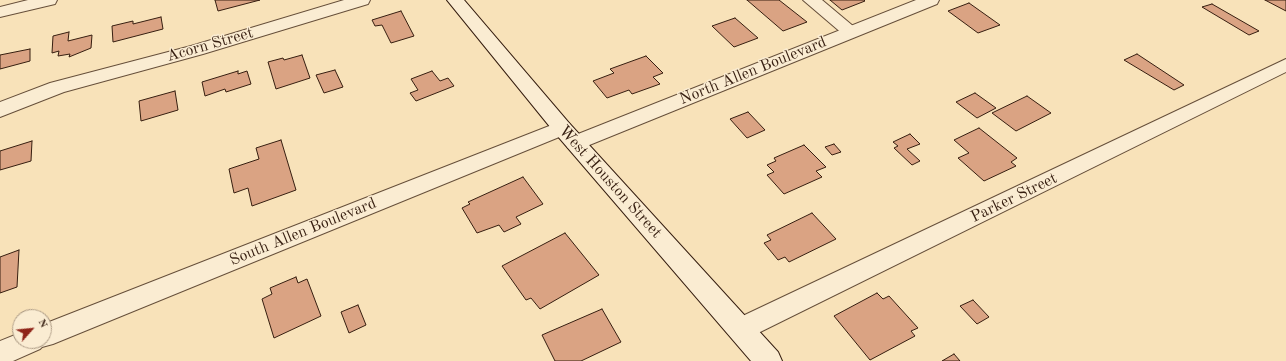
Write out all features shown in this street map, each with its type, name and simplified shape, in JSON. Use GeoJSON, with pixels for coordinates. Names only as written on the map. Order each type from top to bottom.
{"type":"FeatureCollection","features":[{"type":"Feature","properties":{"kind":"street"},"geometry":{"type":"LineString","coordinates":[[0,12],[49,0]]}},
{"type":"Feature","properties":{"kind":"street","name":"Acorn Street"},"geometry":{"type":"LineString","coordinates":[[0,110],[57,87],[196,50],[362,0]]}},
{"type":"Feature","properties":{"kind":"street","name":"West Houston Street"},"geometry":{"type":"LineString","coordinates":[[455,0],[569,135],[768,361]]}},
{"type":"Feature","properties":{"kind":"street"},"geometry":{"type":"LineString","coordinates":[[811,0],[850,31]]}},
{"type":"Feature","properties":{"kind":"street","name":"North Allen Boulevard"},"geometry":{"type":"LineString","coordinates":[[569,135],[932,0]]}},
{"type":"Feature","properties":{"kind":"street","name":"Parker Street"},"geometry":{"type":"LineString","coordinates":[[741,329],[1122,146],[1286,65]]}},
{"type":"Feature","properties":{"kind":"street","name":"Acorn Street"},"geometry":{"type":"LineString","coordinates":[[0,93],[57,87]]}},
{"type":"Feature","properties":{"kind":"street","name":"South Allen Boulevard"},"geometry":{"type":"LineString","coordinates":[[52,333],[569,135]]}},
{"type":"Feature","properties":{"kind":"street"},"geometry":{"type":"LineString","coordinates":[[0,354],[12,349]]}},
{"type":"Feature","properties":{"kind":"building"},"geometry":{"type":"Polygon","coordinates":[[[215,0],[260,0],[218,11],[215,0]]]}},
{"type":"Feature","properties":{"kind":"building"},"geometry":{"type":"Polygon","coordinates":[[[747,0],[779,0],[807,22],[783,31],[747,0]]]}},
{"type":"Feature","properties":{"kind":"building"},"geometry":{"type":"Polygon","coordinates":[[[830,0],[864,0],[865,1],[842,10],[830,0]]]}},
{"type":"Feature","properties":{"kind":"building"},"geometry":{"type":"Polygon","coordinates":[[[1265,0],[1286,0],[1286,11],[1265,0]]]}},
{"type":"Feature","properties":{"kind":"building"},"geometry":{"type":"Polygon","coordinates":[[[969,3],[1000,25],[978,33],[948,11],[969,3]]]}},
{"type":"Feature","properties":{"kind":"building"},"geometry":{"type":"Polygon","coordinates":[[[1212,4],[1259,31],[1249,35],[1202,7],[1212,4]]]}},
{"type":"Feature","properties":{"kind":"building"},"geometry":{"type":"Polygon","coordinates":[[[401,11],[414,36],[391,43],[382,25],[375,26],[372,20],[401,11]]]}},
{"type":"Feature","properties":{"kind":"building"},"geometry":{"type":"Polygon","coordinates":[[[161,17],[163,29],[113,42],[112,26],[133,21],[133,24],[161,17]]]}},
{"type":"Feature","properties":{"kind":"building"},"geometry":{"type":"Polygon","coordinates":[[[735,18],[758,38],[734,47],[712,26],[735,18]]]}},
{"type":"Feature","properties":{"kind":"building"},"geometry":{"type":"Polygon","coordinates":[[[69,32],[68,41],[92,35],[91,48],[69,57],[70,54],[58,56],[59,51],[52,53],[53,36],[69,32]]]}},
{"type":"Feature","properties":{"kind":"building"},"geometry":{"type":"Polygon","coordinates":[[[30,49],[30,61],[0,69],[0,55],[30,49]]]}},
{"type":"Feature","properties":{"kind":"building"},"geometry":{"type":"Polygon","coordinates":[[[1137,54],[1184,85],[1174,90],[1124,60],[1137,54]]]}},
{"type":"Feature","properties":{"kind":"building"},"geometry":{"type":"Polygon","coordinates":[[[302,55],[310,78],[276,89],[268,62],[283,58],[284,60],[302,55]]]}},
{"type":"Feature","properties":{"kind":"building"},"geometry":{"type":"Polygon","coordinates":[[[646,56],[663,73],[653,77],[660,84],[632,94],[629,90],[607,98],[593,81],[614,73],[610,69],[646,56]]]}},
{"type":"Feature","properties":{"kind":"building"},"geometry":{"type":"Polygon","coordinates":[[[335,70],[343,87],[324,93],[316,75],[335,70]]]}},
{"type":"Feature","properties":{"kind":"building"},"geometry":{"type":"Polygon","coordinates":[[[238,71],[238,74],[247,71],[251,84],[226,92],[225,89],[205,96],[202,82],[238,71]]]}},
{"type":"Feature","properties":{"kind":"building"},"geometry":{"type":"Polygon","coordinates":[[[432,71],[440,81],[448,78],[454,86],[416,101],[410,93],[418,90],[411,79],[432,71]]]}},
{"type":"Feature","properties":{"kind":"building"},"geometry":{"type":"Polygon","coordinates":[[[175,91],[178,110],[141,121],[139,101],[175,91]]]}},
{"type":"Feature","properties":{"kind":"building"},"geometry":{"type":"Polygon","coordinates":[[[975,93],[996,108],[977,118],[956,102],[975,93]]]}},
{"type":"Feature","properties":{"kind":"building"},"geometry":{"type":"Polygon","coordinates":[[[1027,96],[1051,113],[1016,131],[992,113],[1027,96]]]}},
{"type":"Feature","properties":{"kind":"building"},"geometry":{"type":"Polygon","coordinates":[[[748,112],[765,130],[747,138],[730,119],[748,112]]]}},
{"type":"Feature","properties":{"kind":"building"},"geometry":{"type":"Polygon","coordinates":[[[979,128],[1017,158],[1011,162],[1016,166],[984,181],[958,158],[969,153],[954,140],[979,128]]]}},
{"type":"Feature","properties":{"kind":"building"},"geometry":{"type":"Polygon","coordinates":[[[910,134],[920,144],[907,149],[920,161],[912,165],[894,148],[898,146],[893,142],[910,134]]]}},
{"type":"Feature","properties":{"kind":"building"},"geometry":{"type":"Polygon","coordinates":[[[281,140],[296,190],[252,206],[248,188],[234,193],[229,169],[259,159],[256,148],[281,140]]]}},
{"type":"Feature","properties":{"kind":"building"},"geometry":{"type":"Polygon","coordinates":[[[32,141],[31,161],[0,170],[0,151],[32,141]]]}},
{"type":"Feature","properties":{"kind":"building"},"geometry":{"type":"Polygon","coordinates":[[[834,144],[841,152],[832,155],[825,147],[834,144]]]}},
{"type":"Feature","properties":{"kind":"building"},"geometry":{"type":"Polygon","coordinates":[[[804,145],[826,167],[816,171],[822,177],[784,194],[767,175],[774,172],[767,165],[776,161],[774,158],[804,145]]]}},
{"type":"Feature","properties":{"kind":"building"},"geometry":{"type":"Polygon","coordinates":[[[523,177],[543,204],[516,217],[521,224],[504,232],[499,225],[477,233],[462,208],[470,204],[468,202],[523,177]]]}},
{"type":"Feature","properties":{"kind":"building"},"geometry":{"type":"Polygon","coordinates":[[[812,213],[836,239],[789,262],[785,257],[778,260],[764,243],[771,240],[767,235],[812,213]]]}},
{"type":"Feature","properties":{"kind":"building"},"geometry":{"type":"Polygon","coordinates":[[[565,233],[599,275],[540,309],[531,298],[526,300],[502,266],[565,233]]]}},
{"type":"Feature","properties":{"kind":"building"},"geometry":{"type":"Polygon","coordinates":[[[19,250],[17,287],[0,293],[0,257],[19,250]]]}},
{"type":"Feature","properties":{"kind":"building"},"geometry":{"type":"Polygon","coordinates":[[[296,277],[298,283],[307,279],[321,316],[274,338],[262,299],[272,294],[270,288],[296,277]]]}},
{"type":"Feature","properties":{"kind":"building"},"geometry":{"type":"Polygon","coordinates":[[[877,293],[883,299],[889,296],[918,328],[911,331],[915,336],[870,360],[834,316],[877,293]]]}},
{"type":"Feature","properties":{"kind":"building"},"geometry":{"type":"Polygon","coordinates":[[[973,300],[989,317],[977,324],[960,306],[973,300]]]}},
{"type":"Feature","properties":{"kind":"building"},"geometry":{"type":"Polygon","coordinates":[[[358,305],[366,325],[349,333],[341,312],[358,305]]]}},
{"type":"Feature","properties":{"kind":"building"},"geometry":{"type":"Polygon","coordinates":[[[602,309],[621,342],[581,361],[555,361],[542,335],[602,309]]]}},
{"type":"Feature","properties":{"kind":"building"},"geometry":{"type":"Polygon","coordinates":[[[954,354],[960,361],[942,361],[954,354]]]}}]}
